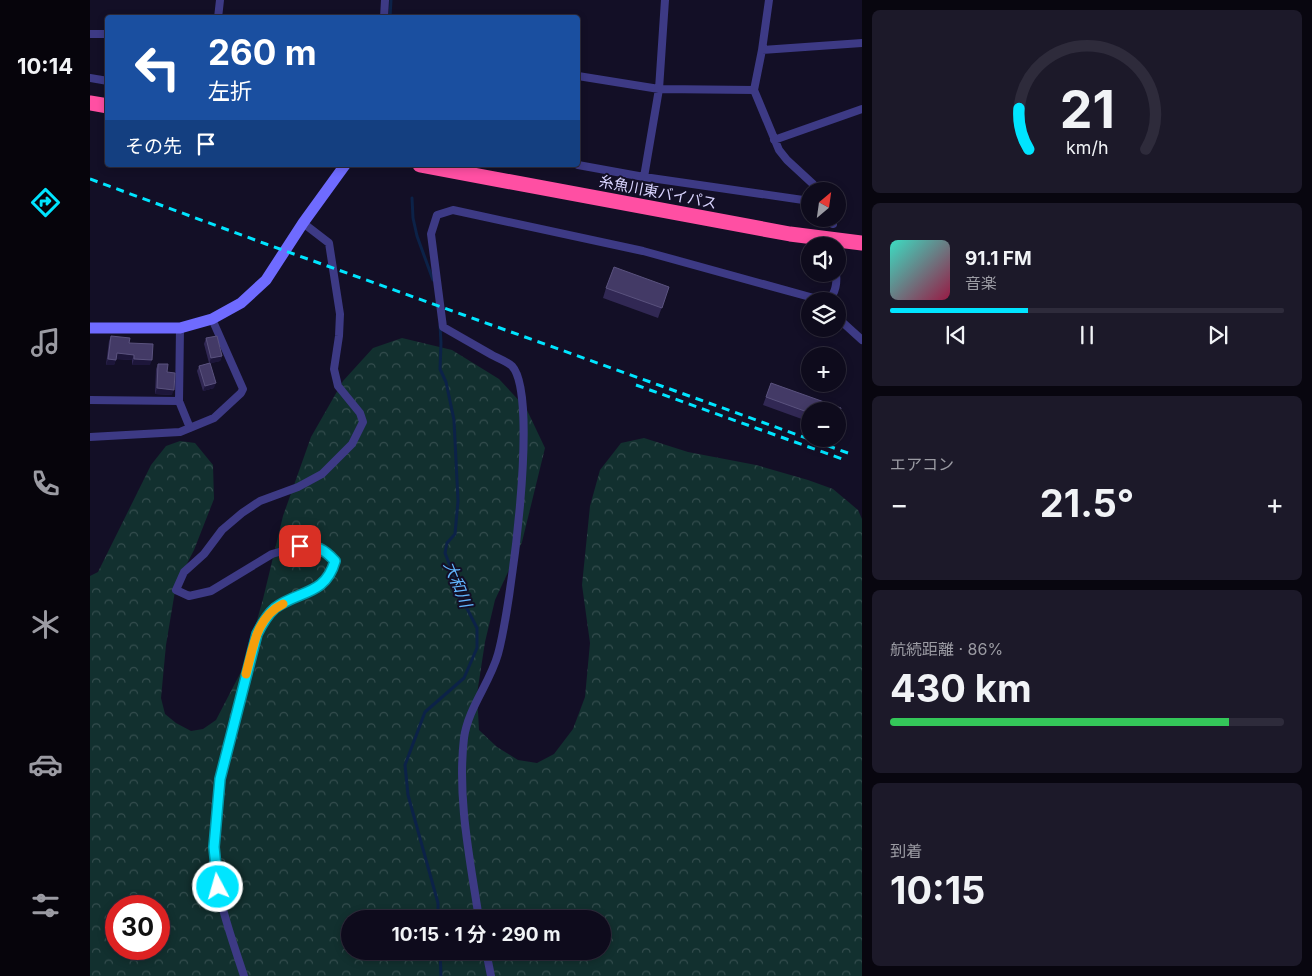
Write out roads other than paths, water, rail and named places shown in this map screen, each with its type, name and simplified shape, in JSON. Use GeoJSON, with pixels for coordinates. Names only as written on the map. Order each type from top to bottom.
{"type":"FeatureCollection","features":[{"type":"Feature","properties":{"kind":"highway"},"geometry":{"type":"LineString","coordinates":[[90,103],[105,106]]}},
{"type":"Feature","properties":{"kind":"highway","name":"糸魚川東バイパス"},"geometry":{"type":"LineString","coordinates":[[431,167],[790,234],[862,243]]}},
{"type":"Feature","properties":{"kind":"street"},"geometry":{"type":"LineString","coordinates":[[218,15],[220,0]]}},
{"type":"Feature","properties":{"kind":"street"},"geometry":{"type":"LineString","coordinates":[[384,15],[385,0]]}},
{"type":"Feature","properties":{"kind":"street"},"geometry":{"type":"LineString","coordinates":[[644,177],[659,89],[665,0]]}},
{"type":"Feature","properties":{"kind":"street"},"geometry":{"type":"LineString","coordinates":[[769,0],[754,90],[779,150],[811,182]]}},
{"type":"Feature","properties":{"kind":"street"},"geometry":{"type":"LineString","coordinates":[[90,34],[105,34]]}},
{"type":"Feature","properties":{"kind":"street"},"geometry":{"type":"LineString","coordinates":[[762,50],[862,43]]}},
{"type":"Feature","properties":{"kind":"street"},"geometry":{"type":"LineString","coordinates":[[580,76],[659,89],[754,90]]}},
{"type":"Feature","properties":{"kind":"street"},"geometry":{"type":"LineString","coordinates":[[90,78],[105,80]]}},
{"type":"Feature","properties":{"kind":"street"},"geometry":{"type":"LineString","coordinates":[[774,140],[862,109]]}},
{"type":"Feature","properties":{"kind":"street"},"geometry":{"type":"LineString","coordinates":[[580,165],[644,177],[801,200]]}},
{"type":"Feature","properties":{"kind":"street"},"geometry":{"type":"LineString","coordinates":[[90,328],[180,328],[212,319],[241,302],[266,280],[303,223],[344,167]]}},
{"type":"Feature","properties":{"kind":"street"},"geometry":{"type":"LineString","coordinates":[[478,910],[466,830],[462,780],[464,736],[471,713],[497,657],[506,623],[514,563],[523,464],[523,416],[519,379],[512,366],[443,327],[432,234],[437,215],[453,210],[643,251],[801,294]]}},
{"type":"Feature","properties":{"kind":"street"},"geometry":{"type":"LineString","coordinates":[[244,976],[218,887],[214,847],[220,779],[257,634],[265,618],[276,607],[321,585],[332,570],[335,561],[326,551],[314,546],[300,546],[272,554],[211,590],[189,596],[176,590],[184,572],[204,554],[222,530],[260,501],[298,487],[322,474],[352,444],[363,422],[360,413],[338,386],[334,369],[340,314],[328,243],[303,223]]}},
{"type":"Feature","properties":{"kind":"street"},"geometry":{"type":"LineString","coordinates":[[90,437],[180,432],[214,418],[241,393],[242,389],[212,319]]}},
{"type":"Feature","properties":{"kind":"street"},"geometry":{"type":"LineString","coordinates":[[846,325],[862,340]]}},
{"type":"Feature","properties":{"kind":"street"},"geometry":{"type":"LineString","coordinates":[[180,328],[179,402],[190,428]]}},
{"type":"Feature","properties":{"kind":"street"},"geometry":{"type":"LineString","coordinates":[[90,400],[179,402]]}},
{"type":"Feature","properties":{"kind":"street"},"geometry":{"type":"LineString","coordinates":[[488,960],[491,976]]}},
{"type":"Feature","properties":{"kind":"waterway","name":"大和川"},"geometry":{"type":"LineString","coordinates":[[390,15],[391,0]]}},
{"type":"Feature","properties":{"kind":"waterway","name":"大和川"},"geometry":{"type":"LineString","coordinates":[[412,198],[413,218],[417,236],[433,280]]}},
{"type":"Feature","properties":{"kind":"waterway","name":"大和川"},"geometry":{"type":"LineString","coordinates":[[438,910],[438,903],[408,795],[405,765],[425,712],[464,678],[477,648],[477,628],[455,585],[456,581],[445,553],[447,543],[455,534],[458,501],[454,420],[446,382],[440,369],[440,325]]}},
{"type":"Feature","properties":{"kind":"waterway","name":"大和川"},"geometry":{"type":"LineString","coordinates":[[440,960],[441,976]]}},
{"type":"Feature","properties":{"kind":"railway"},"geometry":{"type":"LineString","coordinates":[[90,179],[848,453]]}},
{"type":"Feature","properties":{"kind":"railway"},"geometry":{"type":"LineString","coordinates":[[636,385],[845,460]]}}]}
